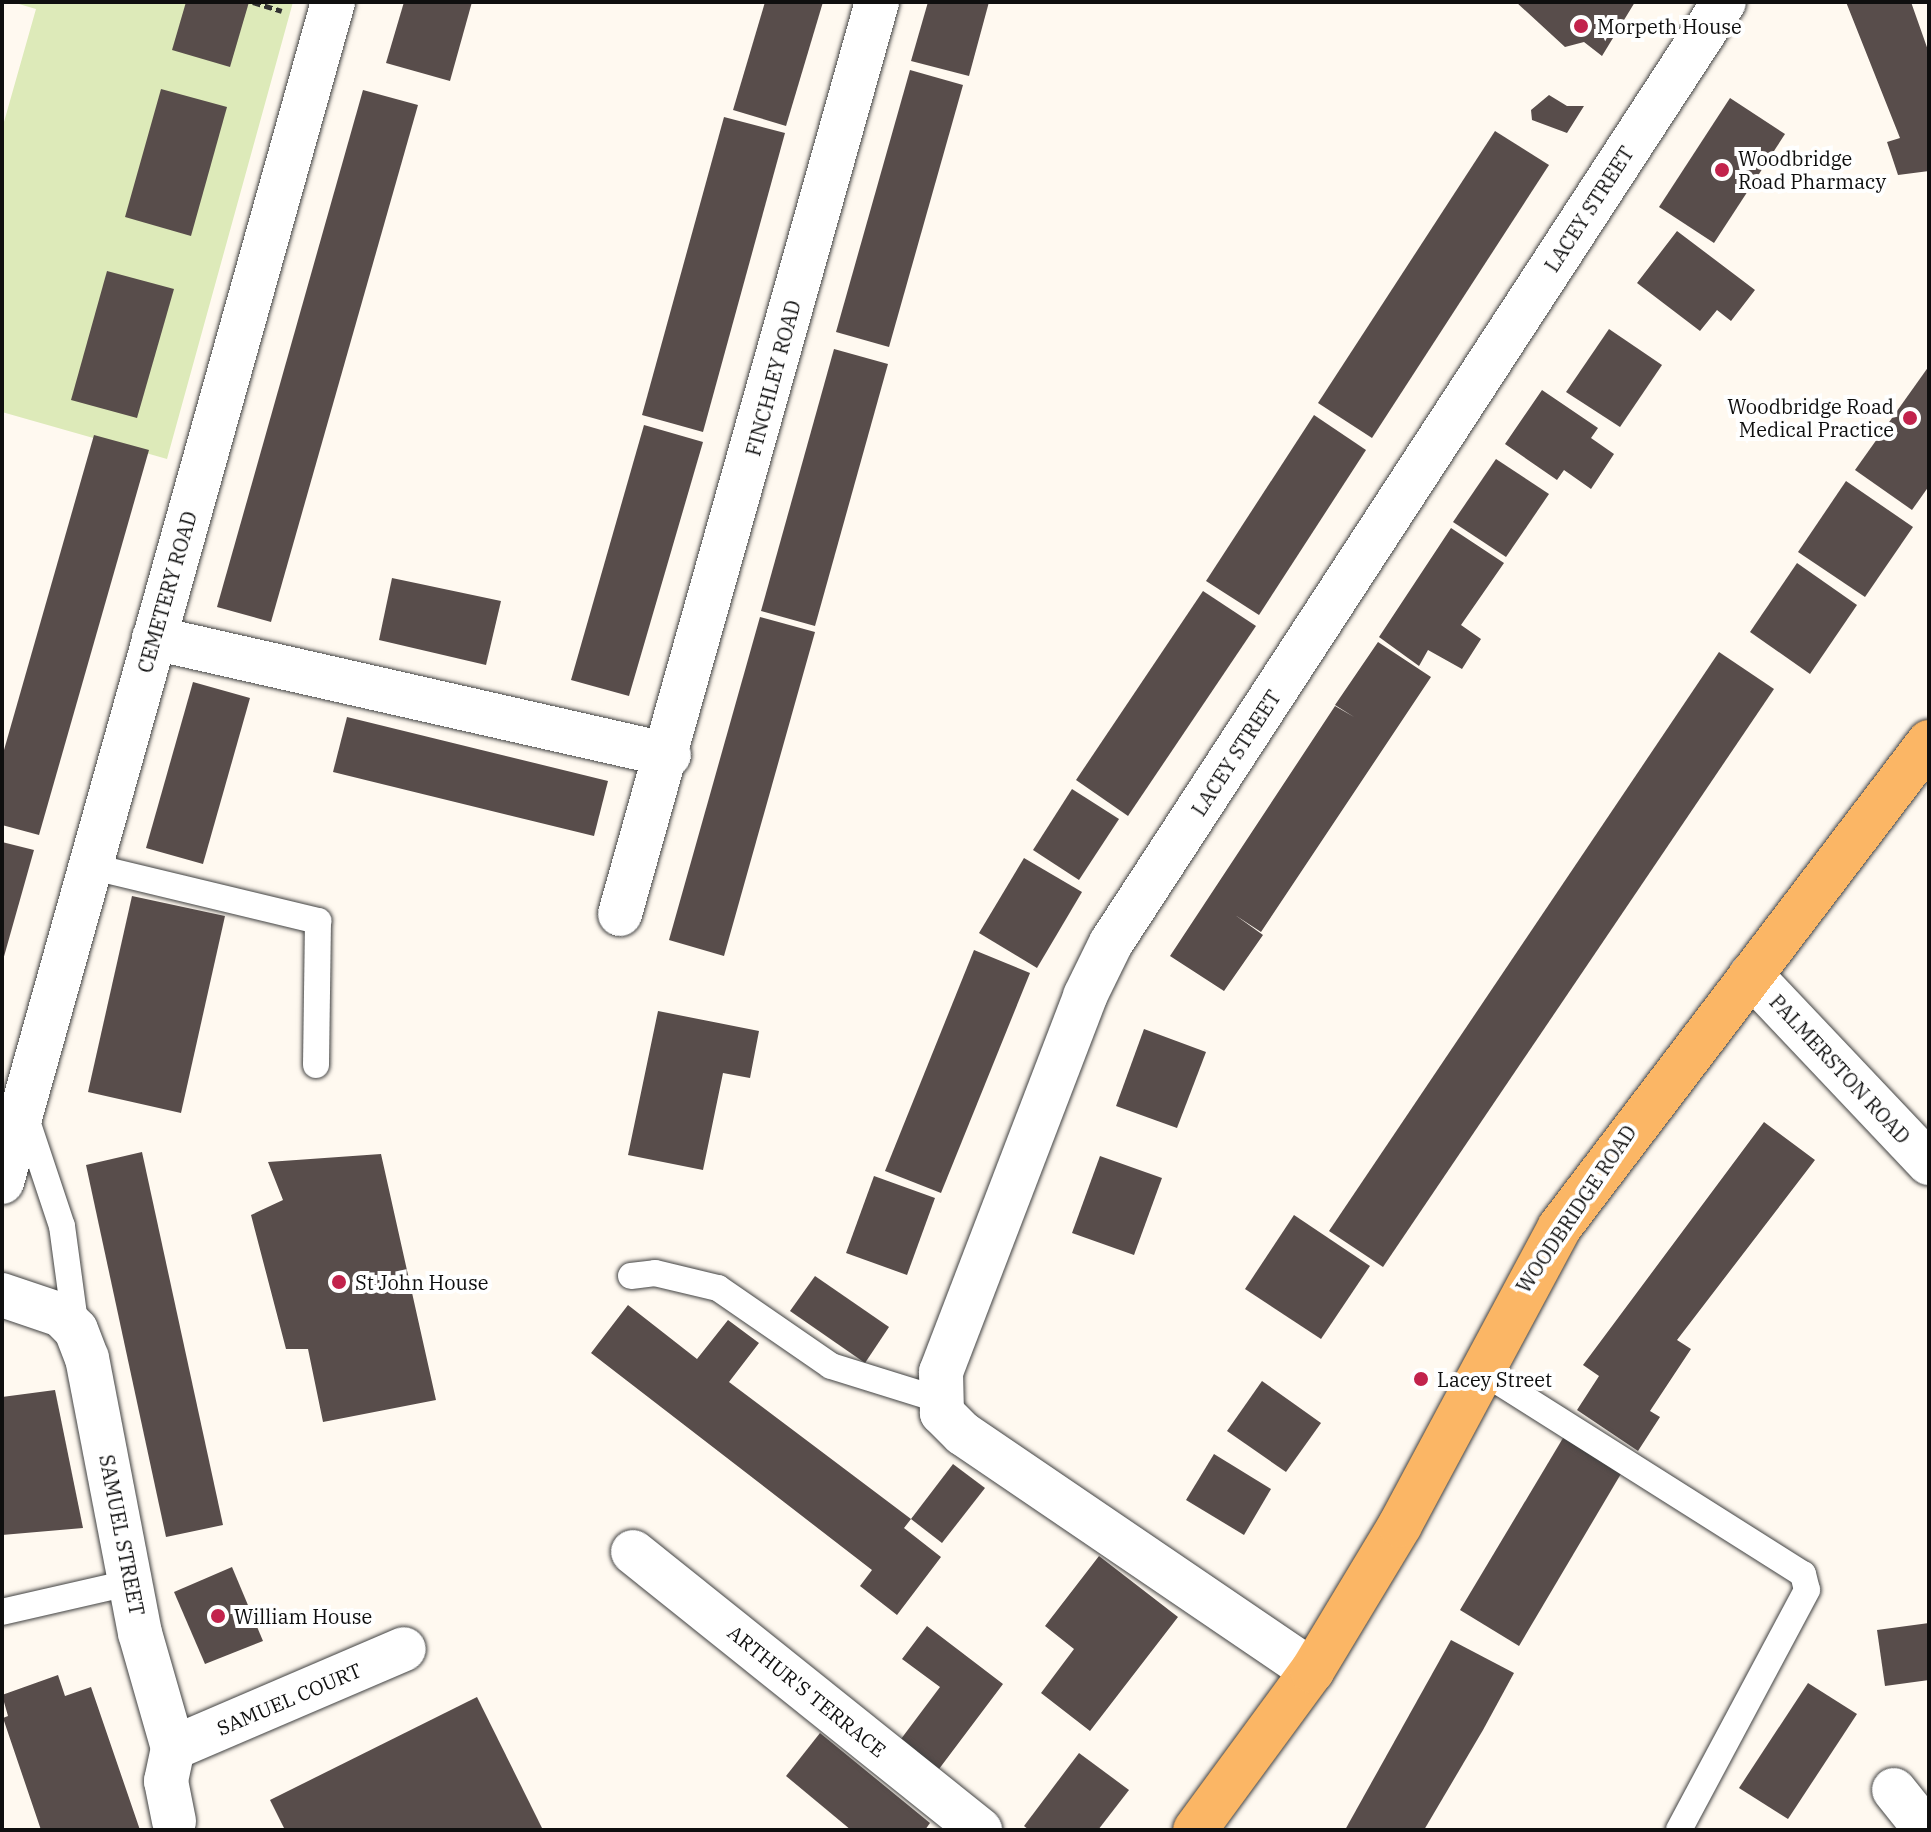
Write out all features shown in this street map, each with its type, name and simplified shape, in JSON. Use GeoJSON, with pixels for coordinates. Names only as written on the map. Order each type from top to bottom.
{"type":"FeatureCollection","features":[{"type":"Feature","properties":{"kind":"main road","name":"WOODBRIDGE ROAD"},"geometry":{"type":"LineString","coordinates":[[1199,1829],[1312,1671],[1400,1525],[1480,1370],[1559,1228],[1929,742]]}},
{"type":"Feature","properties":{"kind":"street","name":"CEMETERY ROAD"},"geometry":{"type":"LineString","coordinates":[[2,1182],[333,2]]}},
{"type":"Feature","properties":{"kind":"street","name":"FINCHLEY ROAD"},"geometry":{"type":"LineString","coordinates":[[620,914],[669,755],[877,2]]}},
{"type":"Feature","properties":{"kind":"street","name":"LACEY STREET"},"geometry":{"type":"LineString","coordinates":[[937,1399],[941,1372],[1068,1039],[1111,943],[1724,2]]}},
{"type":"Feature","properties":{"kind":"street"},"geometry":{"type":"LineString","coordinates":[[154,638],[669,755]]}},
{"type":"Feature","properties":{"kind":"street","name":"PALMERSTON ROAD"},"geometry":{"type":"LineString","coordinates":[[1751,975],[1929,1163]]}},
{"type":"Feature","properties":{"kind":"street"},"geometry":{"type":"LineString","coordinates":[[2,1295],[45,1306],[76,1330]]}},
{"type":"Feature","properties":{"kind":"street","name":"SAMUEL STREET"},"geometry":{"type":"LineString","coordinates":[[76,1330],[133,1582],[140,1633],[173,1748],[166,1781],[174,1821]]}},
{"type":"Feature","properties":{"kind":"street"},"geometry":{"type":"LineString","coordinates":[[937,1399],[951,1424],[974,1442],[1312,1671]]}},
{"type":"Feature","properties":{"kind":"street","name":"ARTHUR'S TERRACE"},"geometry":{"type":"LineString","coordinates":[[633,1552],[980,1830]]}},
{"type":"Feature","properties":{"kind":"street","name":"SAMUEL COURT"},"geometry":{"type":"LineString","coordinates":[[173,1748],[404,1649]]}},
{"type":"Feature","properties":{"kind":"street"},"geometry":{"type":"LineString","coordinates":[[1894,1790],[1926,1830]]}},
{"type":"Feature","properties":{"kind":"lane"},"geometry":{"type":"LineString","coordinates":[[89,866],[318,921],[316,1065]]}},
{"type":"Feature","properties":{"kind":"lane"},"geometry":{"type":"LineString","coordinates":[[23,1108],[62,1226],[76,1330]]}},
{"type":"Feature","properties":{"kind":"lane"},"geometry":{"type":"LineString","coordinates":[[631,1276],[655,1273],[718,1288],[831,1366],[937,1399]]}},
{"type":"Feature","properties":{"kind":"lane"},"geometry":{"type":"LineString","coordinates":[[1480,1370],[1803,1574],[1807,1590],[1679,1830]]}},
{"type":"Feature","properties":{"kind":"lane"},"geometry":{"type":"LineString","coordinates":[[2,1612],[133,1582]]}},
{"type":"Feature","properties":{"kind":"path"},"geometry":{"type":"LineString","coordinates":[[253,2],[288,12]]}},
{"type":"Feature","properties":{"kind":"green space"},"geometry":{"type":"Polygon","coordinates":[[[12,2],[293,2],[167,459],[2,412],[2,129],[36,9],[12,2]]]}},
{"type":"Feature","properties":{"kind":"building"},"geometry":{"type":"Polygon","coordinates":[[[186,2],[249,2],[230,67],[172,50],[186,2]]]}},
{"type":"Feature","properties":{"kind":"building"},"geometry":{"type":"Polygon","coordinates":[[[404,2],[472,2],[450,81],[386,63],[404,2]]]}},
{"type":"Feature","properties":{"kind":"building"},"geometry":{"type":"Polygon","coordinates":[[[765,2],[823,2],[786,126],[733,110],[765,2]]]}},
{"type":"Feature","properties":{"kind":"building"},"geometry":{"type":"Polygon","coordinates":[[[928,2],[989,2],[969,76],[911,61],[928,2]]]}},
{"type":"Feature","properties":{"kind":"building","name":"Morpeth House"},"geometry":{"type":"Polygon","coordinates":[[[1516,2],[1635,2],[1602,56],[1584,42],[1565,47],[1516,2]]]}},
{"type":"Feature","properties":{"kind":"building"},"geometry":{"type":"Polygon","coordinates":[[[1846,2],[1911,2],[1929,53],[1929,171],[1898,175],[1887,142],[1900,138],[1846,2]]]}},
{"type":"Feature","properties":{"kind":"building"},"geometry":{"type":"Polygon","coordinates":[[[910,70],[963,85],[889,347],[836,332],[910,70]]]}},
{"type":"Feature","properties":{"kind":"building"},"geometry":{"type":"Polygon","coordinates":[[[161,89],[227,107],[191,236],[125,217],[161,89]]]}},
{"type":"Feature","properties":{"kind":"building"},"geometry":{"type":"Polygon","coordinates":[[[363,90],[418,105],[271,622],[217,607],[363,90]]]}},
{"type":"Feature","properties":{"kind":"building"},"geometry":{"type":"Polygon","coordinates":[[[1549,95],[1567,106],[1584,106],[1567,133],[1532,120],[1531,110],[1549,95]]]}},
{"type":"Feature","properties":{"kind":"building","name":"Woodbridge Road Pharmacy"},"geometry":{"type":"Polygon","coordinates":[[[1730,98],[1785,134],[1714,243],[1659,207],[1730,98]]]}},
{"type":"Feature","properties":{"kind":"building"},"geometry":{"type":"Polygon","coordinates":[[[724,117],[785,133],[703,432],[642,415],[724,117]]]}},
{"type":"Feature","properties":{"kind":"building"},"geometry":{"type":"Polygon","coordinates":[[[1495,131],[1549,165],[1372,438],[1318,403],[1495,131]]]}},
{"type":"Feature","properties":{"kind":"building"},"geometry":{"type":"Polygon","coordinates":[[[1677,231],[1755,290],[1731,321],[1717,310],[1700,331],[1637,283],[1677,231]]]}},
{"type":"Feature","properties":{"kind":"building"},"geometry":{"type":"Polygon","coordinates":[[[107,271],[174,289],[137,418],[71,400],[107,271]]]}},
{"type":"Feature","properties":{"kind":"building"},"geometry":{"type":"Polygon","coordinates":[[[1609,329],[1662,365],[1620,427],[1566,392],[1609,329]]]}},
{"type":"Feature","properties":{"kind":"building"},"geometry":{"type":"Polygon","coordinates":[[[834,349],[888,364],[815,626],[761,611],[834,349]]]}},
{"type":"Feature","properties":{"kind":"building","name":"Woodbridge Road Medical Practice"},"geometry":{"type":"Polygon","coordinates":[[[1929,366],[1929,486],[1912,510],[1855,470],[1929,366]]]}},
{"type":"Feature","properties":{"kind":"building"},"geometry":{"type":"Polygon","coordinates":[[[1542,390],[1598,428],[1591,438],[1614,454],[1591,489],[1564,470],[1557,480],[1505,444],[1542,390]]]}},
{"type":"Feature","properties":{"kind":"building"},"geometry":{"type":"Polygon","coordinates":[[[1314,415],[1366,450],[1259,615],[1206,581],[1314,415]]]}},
{"type":"Feature","properties":{"kind":"building"},"geometry":{"type":"Polygon","coordinates":[[[644,425],[703,442],[629,696],[571,680],[644,425]]]}},
{"type":"Feature","properties":{"kind":"building"},"geometry":{"type":"Polygon","coordinates":[[[94,435],[149,450],[39,835],[2,825],[2,757],[94,435]]]}},
{"type":"Feature","properties":{"kind":"building"},"geometry":{"type":"Polygon","coordinates":[[[1496,459],[1549,494],[1506,557],[1453,522],[1496,459]]]}},
{"type":"Feature","properties":{"kind":"building"},"geometry":{"type":"Polygon","coordinates":[[[1846,481],[1913,527],[1865,597],[1798,552],[1846,481]]]}},
{"type":"Feature","properties":{"kind":"building"},"geometry":{"type":"Polygon","coordinates":[[[1451,528],[1504,563],[1461,625],[1481,639],[1462,669],[1428,650],[1419,666],[1379,637],[1451,528]]]}},
{"type":"Feature","properties":{"kind":"building"},"geometry":{"type":"Polygon","coordinates":[[[1797,563],[1857,605],[1810,674],[1750,632],[1797,563]]]}},
{"type":"Feature","properties":{"kind":"building"},"geometry":{"type":"Polygon","coordinates":[[[392,578],[501,601],[486,665],[379,640],[392,578]]]}},
{"type":"Feature","properties":{"kind":"building"},"geometry":{"type":"Polygon","coordinates":[[[1203,591],[1256,626],[1128,816],[1076,780],[1203,591]]]}},
{"type":"Feature","properties":{"kind":"building"},"geometry":{"type":"Polygon","coordinates":[[[760,617],[815,632],[724,956],[669,940],[760,617]]]}},
{"type":"Feature","properties":{"kind":"building"},"geometry":{"type":"Polygon","coordinates":[[[1378,642],[1431,677],[1261,932],[1235,915],[1263,935],[1224,991],[1170,956],[1335,706],[1354,717],[1335,705],[1378,642]]]}},
{"type":"Feature","properties":{"kind":"building"},"geometry":{"type":"Polygon","coordinates":[[[1719,652],[1774,689],[1383,1267],[1329,1231],[1719,652]]]}},
{"type":"Feature","properties":{"kind":"building"},"geometry":{"type":"Polygon","coordinates":[[[193,682],[250,698],[203,864],[146,848],[193,682]]]}},
{"type":"Feature","properties":{"kind":"building"},"geometry":{"type":"Polygon","coordinates":[[[347,717],[608,781],[594,836],[333,772],[347,717]]]}},
{"type":"Feature","properties":{"kind":"building"},"geometry":{"type":"Polygon","coordinates":[[[1072,789],[1119,819],[1079,880],[1033,850],[1072,789]]]}},
{"type":"Feature","properties":{"kind":"building"},"geometry":{"type":"Polygon","coordinates":[[[2,842],[34,850],[3,960],[2,960],[2,842]]]}},
{"type":"Feature","properties":{"kind":"building"},"geometry":{"type":"Polygon","coordinates":[[[1024,858],[1082,892],[1037,968],[979,933],[1024,858]]]}},
{"type":"Feature","properties":{"kind":"building"},"geometry":{"type":"Polygon","coordinates":[[[132,896],[225,916],[181,1113],[88,1092],[132,896]]]}},
{"type":"Feature","properties":{"kind":"building"},"geometry":{"type":"Polygon","coordinates":[[[974,950],[1030,973],[941,1193],[885,1171],[974,950]]]}},
{"type":"Feature","properties":{"kind":"building"},"geometry":{"type":"Polygon","coordinates":[[[658,1011],[759,1031],[750,1078],[723,1073],[703,1170],[628,1155],[658,1011]]]}},
{"type":"Feature","properties":{"kind":"building"},"geometry":{"type":"Polygon","coordinates":[[[1144,1029],[1206,1052],[1177,1128],[1116,1106],[1144,1029]]]}},
{"type":"Feature","properties":{"kind":"building"},"geometry":{"type":"Polygon","coordinates":[[[1764,1122],[1815,1160],[1677,1340],[1691,1349],[1650,1411],[1660,1417],[1638,1451],[1577,1410],[1599,1376],[1583,1365],[1764,1122]]]}},
{"type":"Feature","properties":{"kind":"building"},"geometry":{"type":"Polygon","coordinates":[[[142,1152],[223,1525],[166,1537],[86,1165],[142,1152]]]}},
{"type":"Feature","properties":{"kind":"building","name":"St John House"},"geometry":{"type":"Polygon","coordinates":[[[381,1154],[436,1400],[323,1422],[308,1349],[286,1349],[251,1215],[283,1200],[268,1162],[381,1154]]]}},
{"type":"Feature","properties":{"kind":"building"},"geometry":{"type":"Polygon","coordinates":[[[1100,1156],[1162,1178],[1134,1255],[1072,1233],[1100,1156]]]}},
{"type":"Feature","properties":{"kind":"building"},"geometry":{"type":"Polygon","coordinates":[[[874,1176],[935,1198],[907,1275],[846,1253],[874,1176]]]}},
{"type":"Feature","properties":{"kind":"building"},"geometry":{"type":"Polygon","coordinates":[[[1294,1215],[1370,1266],[1321,1339],[1245,1289],[1294,1215]]]}},
{"type":"Feature","properties":{"kind":"building"},"geometry":{"type":"Polygon","coordinates":[[[815,1276],[889,1327],[865,1363],[790,1311],[815,1276]]]}},
{"type":"Feature","properties":{"kind":"building"},"geometry":{"type":"Polygon","coordinates":[[[628,1305],[697,1359],[728,1320],[759,1343],[729,1382],[911,1519],[904,1528],[941,1557],[897,1615],[860,1586],[872,1570],[591,1353],[628,1305]]]}},
{"type":"Feature","properties":{"kind":"building"},"geometry":{"type":"Polygon","coordinates":[[[1262,1381],[1321,1423],[1286,1472],[1227,1431],[1262,1381]]]}},
{"type":"Feature","properties":{"kind":"building"},"geometry":{"type":"Polygon","coordinates":[[[55,1390],[83,1528],[2,1535],[2,1397],[55,1390]]]}},
{"type":"Feature","properties":{"kind":"building"},"geometry":{"type":"Polygon","coordinates":[[[1566,1433],[1625,1467],[1519,1646],[1460,1610],[1566,1433]]]}},
{"type":"Feature","properties":{"kind":"building"},"geometry":{"type":"Polygon","coordinates":[[[1214,1454],[1271,1489],[1244,1535],[1186,1500],[1214,1454]]]}},
{"type":"Feature","properties":{"kind":"building"},"geometry":{"type":"Polygon","coordinates":[[[953,1464],[985,1488],[942,1543],[911,1519],[953,1464]]]}},
{"type":"Feature","properties":{"kind":"building"},"geometry":{"type":"Polygon","coordinates":[[[1099,1556],[1178,1617],[1090,1731],[1041,1693],[1074,1649],[1045,1626],[1099,1556]]]}},
{"type":"Feature","properties":{"kind":"building","name":"William House"},"geometry":{"type":"Polygon","coordinates":[[[232,1567],[263,1641],[205,1664],[174,1592],[232,1567]]]}},
{"type":"Feature","properties":{"kind":"building"},"geometry":{"type":"Polygon","coordinates":[[[1929,1623],[1929,1680],[1885,1686],[1877,1630],[1929,1623]]]}},
{"type":"Feature","properties":{"kind":"building"},"geometry":{"type":"Polygon","coordinates":[[[927,1626],[1003,1684],[939,1769],[901,1739],[940,1687],[902,1659],[927,1626]]]}},
{"type":"Feature","properties":{"kind":"building"},"geometry":{"type":"Polygon","coordinates":[[[1451,1640],[1514,1673],[1483,1730],[1424,1830],[1345,1830],[1451,1640]]]}},
{"type":"Feature","properties":{"kind":"building"},"geometry":{"type":"Polygon","coordinates":[[[58,1675],[65,1696],[91,1687],[140,1830],[41,1830],[3,1718],[8,1716],[2,1695],[58,1675]]]}},
{"type":"Feature","properties":{"kind":"building"},"geometry":{"type":"Polygon","coordinates":[[[1808,1683],[1857,1714],[1788,1819],[1739,1788],[1808,1683]]]}},
{"type":"Feature","properties":{"kind":"building"},"geometry":{"type":"Polygon","coordinates":[[[477,1697],[543,1830],[285,1830],[270,1800],[477,1697]]]}},
{"type":"Feature","properties":{"kind":"building"},"geometry":{"type":"Polygon","coordinates":[[[820,1733],[930,1823],[925,1830],[851,1830],[786,1776],[820,1733]]]}},
{"type":"Feature","properties":{"kind":"building"},"geometry":{"type":"Polygon","coordinates":[[[1079,1753],[1129,1790],[1098,1830],[1029,1830],[1024,1826],[1079,1753]]]}},
{"type":"Feature","properties":{"kind":"place","name":"Morpeth House"},"geometry":{"type":"Point","coordinates":[1581,26]}},
{"type":"Feature","properties":{"kind":"place","name":"Woodbridge Road Pharmacy"},"geometry":{"type":"Point","coordinates":[1722,170]}},
{"type":"Feature","properties":{"kind":"place","name":"Woodbridge Road Medical Practice"},"geometry":{"type":"Point","coordinates":[1910,418]}},
{"type":"Feature","properties":{"kind":"place","name":"St John House"},"geometry":{"type":"Point","coordinates":[339,1282]}},
{"type":"Feature","properties":{"kind":"place","name":"Lacey Street"},"geometry":{"type":"Point","coordinates":[1421,1379]}},
{"type":"Feature","properties":{"kind":"place","name":"William House"},"geometry":{"type":"Point","coordinates":[218,1616]}}]}
